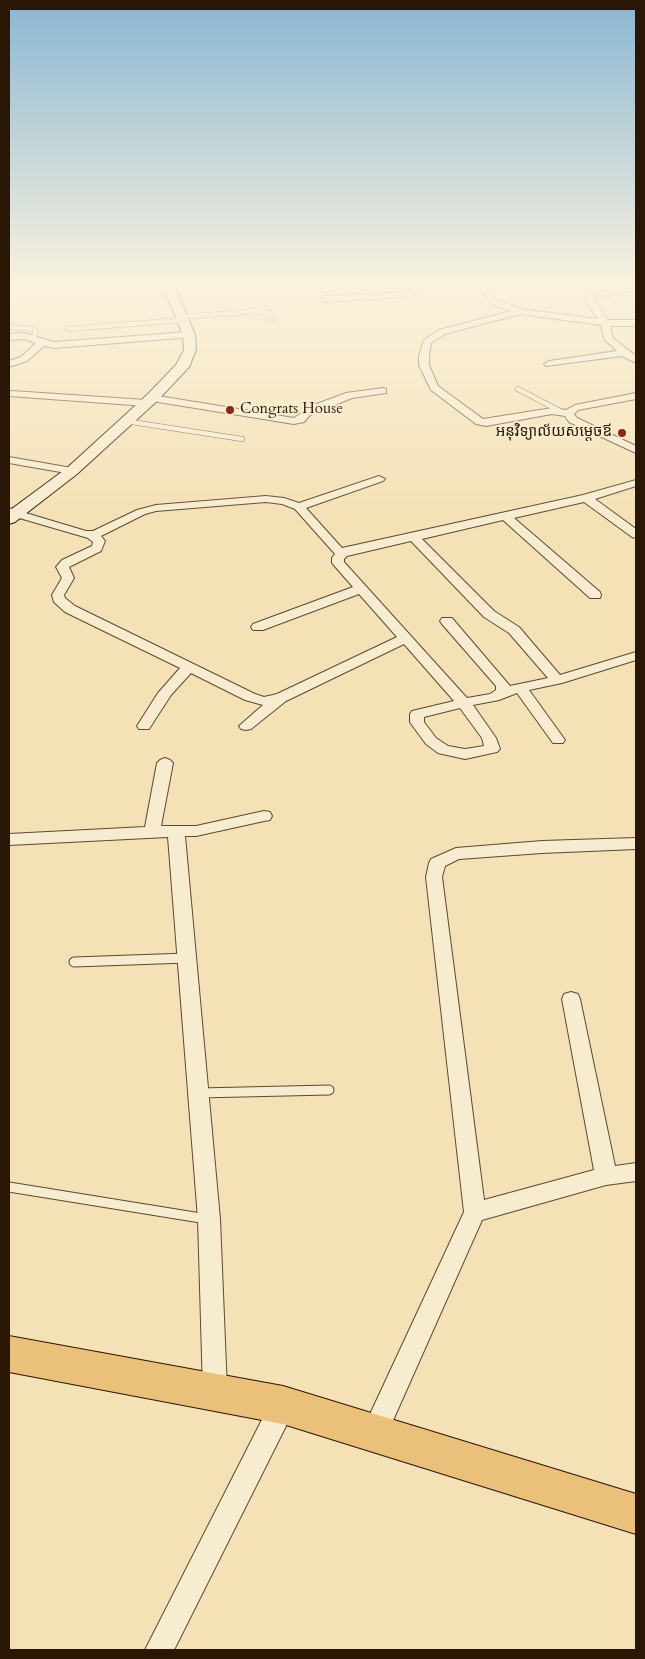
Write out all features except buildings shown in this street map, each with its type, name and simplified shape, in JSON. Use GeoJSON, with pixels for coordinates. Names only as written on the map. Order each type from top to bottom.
{"type":"FeatureCollection","features":[{"type":"Feature","properties":{"kind":"main road"},"geometry":{"type":"LineString","coordinates":[[11,514],[72,471],[149,400],[182,367],[185,361]]}},
{"type":"Feature","properties":{"kind":"main road"},"geometry":{"type":"LineString","coordinates":[[9,1354],[215,1391],[284,1406],[636,1514]]}},
{"type":"Feature","properties":{"kind":"street"},"geometry":{"type":"LineString","coordinates":[[424,361],[434,388],[480,422],[495,422],[564,412],[636,396]]}},
{"type":"Feature","properties":{"kind":"street"},"geometry":{"type":"LineString","coordinates":[[549,364],[567,361]]}},
{"type":"Feature","properties":{"kind":"street"},"geometry":{"type":"LineString","coordinates":[[12,394],[149,400],[294,421],[300,420],[306,413],[318,407],[350,395],[383,391]]}},
{"type":"Feature","properties":{"kind":"street"},"geometry":{"type":"LineString","coordinates":[[564,412],[573,420],[636,450]]}},
{"type":"Feature","properties":{"kind":"street"},"geometry":{"type":"LineString","coordinates":[[9,460],[72,471]]}},
{"type":"Feature","properties":{"kind":"street"},"geometry":{"type":"LineString","coordinates":[[299,506],[379,479]]}},
{"type":"Feature","properties":{"kind":"street"},"geometry":{"type":"LineString","coordinates":[[636,483],[586,498],[343,553],[338,558],[338,563],[360,589],[464,703],[490,738],[492,749],[465,754],[443,750],[431,741],[417,722],[417,714],[464,703],[494,698],[503,692],[557,680],[636,656]]}},
{"type":"Feature","properties":{"kind":"street"},"geometry":{"type":"LineString","coordinates":[[586,498],[636,534]]}},
{"type":"Feature","properties":{"kind":"street"},"geometry":{"type":"LineString","coordinates":[[11,514],[85,535],[91,535],[141,512],[156,508],[266,499],[284,501],[299,506],[338,551],[343,553]]}},
{"type":"Feature","properties":{"kind":"street"},"geometry":{"type":"LineString","coordinates":[[506,517],[595,595]]}},
{"type":"Feature","properties":{"kind":"street"},"geometry":{"type":"LineString","coordinates":[[91,535],[99,541],[97,548],[66,563],[62,567],[68,578],[58,594],[59,599],[70,609],[250,697],[264,701],[281,698]]}},
{"type":"Feature","properties":{"kind":"street"},"geometry":{"type":"LineString","coordinates":[[414,538],[489,614],[514,630],[557,680]]}},
{"type":"Feature","properties":{"kind":"street"},"geometry":{"type":"LineString","coordinates":[[258,627],[360,589]]}},
{"type":"Feature","properties":{"kind":"street"},"geometry":{"type":"LineString","coordinates":[[447,622],[503,685],[503,692]]}},
{"type":"Feature","properties":{"kind":"street"},"geometry":{"type":"LineString","coordinates":[[246,726],[281,698],[406,638]]}},
{"type":"Feature","properties":{"kind":"street"},"geometry":{"type":"LineString","coordinates":[[144,726],[165,693],[188,668]]}},
{"type":"Feature","properties":{"kind":"street"},"geometry":{"type":"LineString","coordinates":[[521,689],[558,740]]}},
{"type":"Feature","properties":{"kind":"street"},"geometry":{"type":"LineString","coordinates":[[152,831],[165,763]]}},
{"type":"Feature","properties":{"kind":"street"},"geometry":{"type":"LineString","coordinates":[[9,840],[152,831],[196,831],[264,816]]}},
{"type":"Feature","properties":{"kind":"street"},"geometry":{"type":"LineString","coordinates":[[176,831],[209,1219],[215,1391]]}},
{"type":"Feature","properties":{"kind":"street"},"geometry":{"type":"LineString","coordinates":[[374,1434],[475,1212],[434,877],[437,863],[456,854],[542,846],[636,843]]}},
{"type":"Feature","properties":{"kind":"street"},"geometry":{"type":"LineString","coordinates":[[570,999],[606,1176]]}},
{"type":"Feature","properties":{"kind":"street"},"geometry":{"type":"LineString","coordinates":[[475,1212],[606,1176],[636,1172]]}},
{"type":"Feature","properties":{"kind":"street"},"geometry":{"type":"LineString","coordinates":[[159,1650],[284,1406]]}},
{"type":"Feature","properties":{"kind":"lane"},"geometry":{"type":"LineString","coordinates":[[518,389],[564,412]]}},
{"type":"Feature","properties":{"kind":"lane"},"geometry":{"type":"LineString","coordinates":[[125,421],[242,439]]}},
{"type":"Feature","properties":{"kind":"lane"},"geometry":{"type":"LineString","coordinates":[[74,962],[187,958]]}},
{"type":"Feature","properties":{"kind":"lane"},"geometry":{"type":"LineString","coordinates":[[199,1092],[329,1090]]}},
{"type":"Feature","properties":{"kind":"lane"},"geometry":{"type":"LineString","coordinates":[[9,1187],[209,1219]]}},
{"type":"Feature","properties":{"kind":"place","name":"Congrats House"},"geometry":{"type":"Point","coordinates":[230,410]}},
{"type":"Feature","properties":{"kind":"place","name":"អនុវិទ្យាល័យសម្តេចឪ"},"geometry":{"type":"Point","coordinates":[622,433]}}]}
